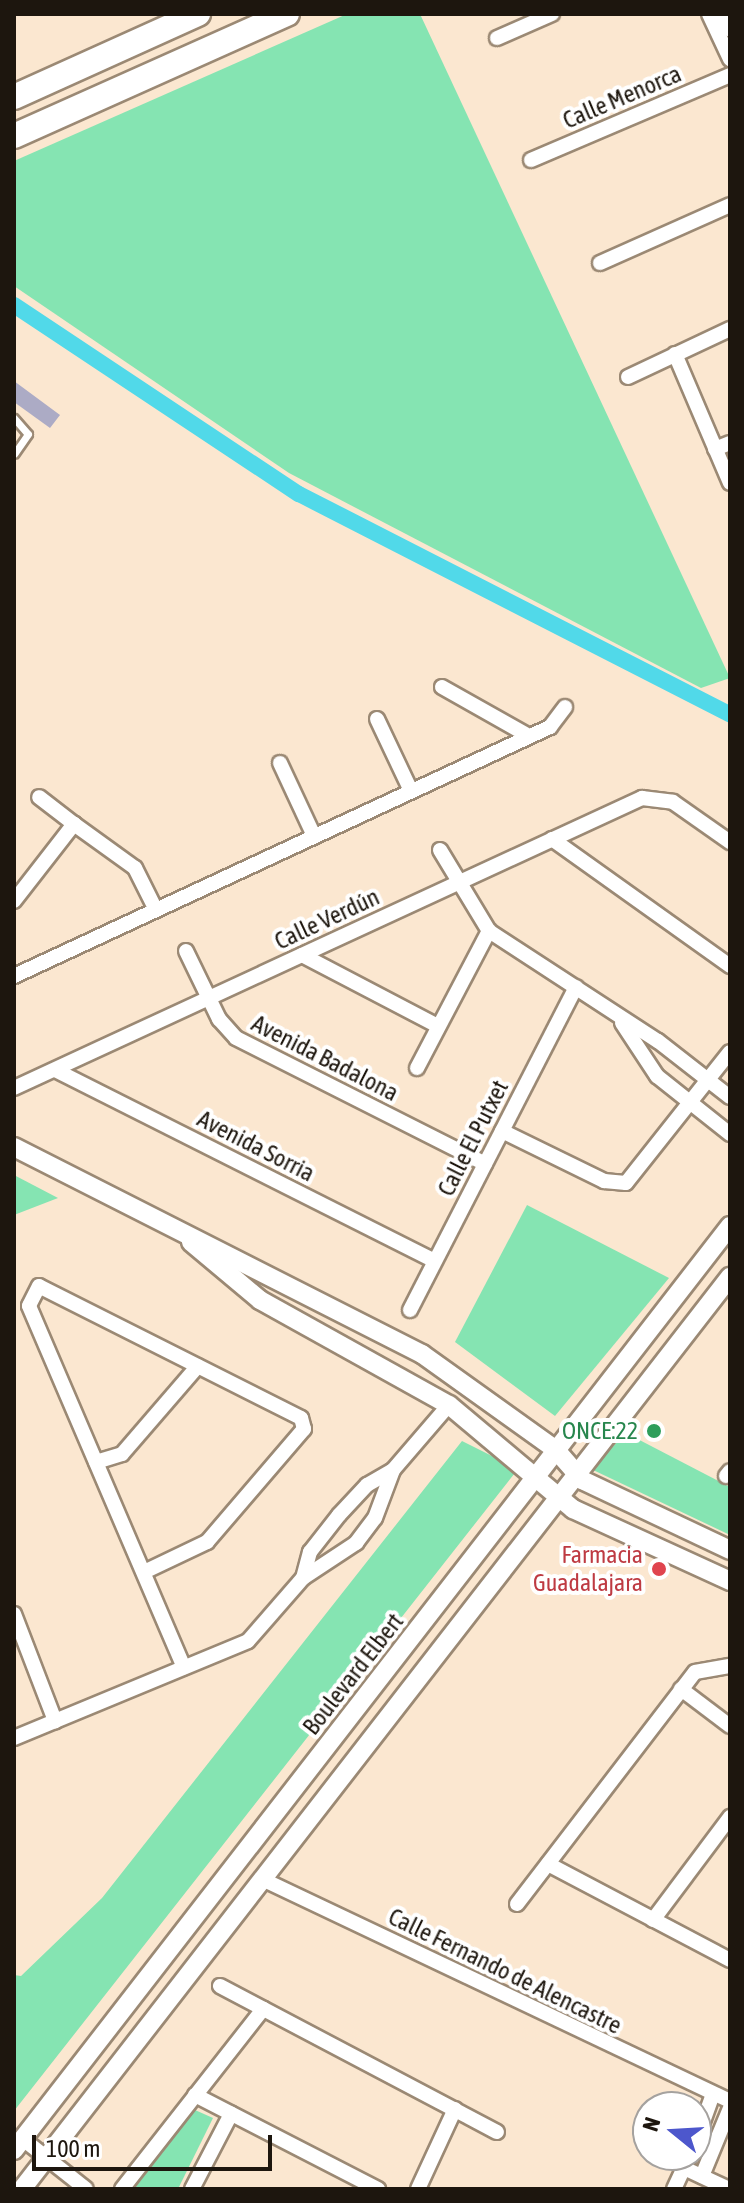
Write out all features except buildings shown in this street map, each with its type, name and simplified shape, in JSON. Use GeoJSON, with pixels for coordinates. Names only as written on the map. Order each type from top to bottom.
{"type":"FeatureCollection","features":[{"type":"Feature","properties":{"kind":"main road"},"geometry":{"type":"LineString","coordinates":[[14,97],[198,14]]}},
{"type":"Feature","properties":{"kind":"main road"},"geometry":{"type":"LineString","coordinates":[[14,136],[287,14]]}},
{"type":"Feature","properties":{"kind":"street"},"geometry":{"type":"LineString","coordinates":[[497,38],[552,14]]}},
{"type":"Feature","properties":{"kind":"street"},"geometry":{"type":"LineString","coordinates":[[709,14],[730,59]]}},
{"type":"Feature","properties":{"kind":"street"},"geometry":{"type":"LineString","coordinates":[[723,14],[730,30]]}},
{"type":"Feature","properties":{"kind":"street","name":"Calle Menorca"},"geometry":{"type":"LineString","coordinates":[[531,160],[730,75]]}},
{"type":"Feature","properties":{"kind":"street"},"geometry":{"type":"LineString","coordinates":[[600,263],[730,205]]}},
{"type":"Feature","properties":{"kind":"street"},"geometry":{"type":"LineString","coordinates":[[628,377],[730,329]]}},
{"type":"Feature","properties":{"kind":"street"},"geometry":{"type":"LineString","coordinates":[[675,354],[730,483]]}},
{"type":"Feature","properties":{"kind":"street"},"geometry":{"type":"LineString","coordinates":[[715,449],[730,443]]}},
{"type":"Feature","properties":{"kind":"street"},"geometry":{"type":"LineString","coordinates":[[442,687],[529,736]]}},
{"type":"Feature","properties":{"kind":"street"},"geometry":{"type":"LineString","coordinates":[[14,976],[550,727],[565,707]]}},
{"type":"Feature","properties":{"kind":"street"},"geometry":{"type":"LineString","coordinates":[[377,719],[411,791]]}},
{"type":"Feature","properties":{"kind":"street"},"geometry":{"type":"LineString","coordinates":[[280,763],[314,836]]}},
{"type":"Feature","properties":{"kind":"street","name":"Calle Verdún"},"geometry":{"type":"LineString","coordinates":[[14,1088],[211,1000],[456,882],[642,798],[660,796],[730,842]]}},
{"type":"Feature","properties":{"kind":"street"},"geometry":{"type":"LineString","coordinates":[[39,797],[135,868],[156,910]]}},
{"type":"Feature","properties":{"kind":"street"},"geometry":{"type":"LineString","coordinates":[[14,901],[74,824]]}},
{"type":"Feature","properties":{"kind":"street"},"geometry":{"type":"LineString","coordinates":[[552,839],[730,966]]}},
{"type":"Feature","properties":{"kind":"street"},"geometry":{"type":"LineString","coordinates":[[440,850],[456,882],[489,931],[576,987],[622,1022],[658,1041],[730,1097]]}},
{"type":"Feature","properties":{"kind":"street"},"geometry":{"type":"LineString","coordinates":[[417,1068],[489,931]]}},
{"type":"Feature","properties":{"kind":"street","name":"Avenida Badalona"},"geometry":{"type":"LineString","coordinates":[[186,951],[211,1000],[236,1038],[485,1164]]}},
{"type":"Feature","properties":{"kind":"street"},"geometry":{"type":"LineString","coordinates":[[302,955],[438,1026]]}},
{"type":"Feature","properties":{"kind":"street","name":"Calle El Putxet"},"geometry":{"type":"LineString","coordinates":[[410,1310],[576,987]]}},
{"type":"Feature","properties":{"kind":"street"},"geometry":{"type":"LineString","coordinates":[[622,1022],[657,1076],[730,1134]]}},
{"type":"Feature","properties":{"kind":"street"},"geometry":{"type":"LineString","coordinates":[[502,1131],[619,1185],[631,1179],[730,1052]]}},
{"type":"Feature","properties":{"kind":"street","name":"Avenida Sorria"},"geometry":{"type":"LineString","coordinates":[[57,1071],[434,1261]]}},
{"type":"Feature","properties":{"kind":"street"},"geometry":{"type":"LineString","coordinates":[[14,1147],[422,1354],[556,1450],[577,1474],[730,1550]]}},
{"type":"Feature","properties":{"kind":"street","name":"Boulevard Elbert"},"geometry":{"type":"LineString","coordinates":[[18,2145],[730,1226]]}},
{"type":"Feature","properties":{"kind":"street"},"geometry":{"type":"LineString","coordinates":[[179,1230],[226,1275],[295,1322],[449,1405],[538,1475],[558,1497],[730,1581]]}},
{"type":"Feature","properties":{"kind":"street"},"geometry":{"type":"LineString","coordinates":[[226,1275],[225,1262],[238,1258]]}},
{"type":"Feature","properties":{"kind":"street"},"geometry":{"type":"LineString","coordinates":[[24,2184],[730,1277]]}},
{"type":"Feature","properties":{"kind":"street"},"geometry":{"type":"LineString","coordinates":[[144,1572],[207,1542],[304,1429],[301,1418],[39,1286],[31,1291],[29,1306],[184,1667]]}},
{"type":"Feature","properties":{"kind":"street"},"geometry":{"type":"LineString","coordinates":[[96,1462],[122,1454],[198,1366]]}},
{"type":"Feature","properties":{"kind":"street"},"geometry":{"type":"LineString","coordinates":[[303,1578],[310,1552],[339,1515],[367,1485],[393,1470],[449,1405]]}},
{"type":"Feature","properties":{"kind":"street"},"geometry":{"type":"LineString","coordinates":[[14,1738],[248,1641],[303,1578],[356,1543],[381,1507],[393,1470]]}},
{"type":"Feature","properties":{"kind":"street"},"geometry":{"type":"LineString","coordinates":[[14,1614],[55,1721]]}},
{"type":"Feature","properties":{"kind":"street"},"geometry":{"type":"LineString","coordinates":[[517,1904],[681,1689],[702,1667],[730,1666]]}},
{"type":"Feature","properties":{"kind":"street"},"geometry":{"type":"LineString","coordinates":[[681,1689],[730,1726]]}},
{"type":"Feature","properties":{"kind":"street"},"geometry":{"type":"LineString","coordinates":[[653,1920],[727,1825]]}},
{"type":"Feature","properties":{"kind":"street"},"geometry":{"type":"LineString","coordinates":[[240,1859],[262,1879]]}},
{"type":"Feature","properties":{"kind":"street"},"geometry":{"type":"LineString","coordinates":[[548,1864],[730,1960]]}},
{"type":"Feature","properties":{"kind":"street","name":"Calle Fernando de Alencastre"},"geometry":{"type":"LineString","coordinates":[[262,1879],[730,2101]]}},
{"type":"Feature","properties":{"kind":"street"},"geometry":{"type":"LineString","coordinates":[[220,1986],[497,2132]]}},
{"type":"Feature","properties":{"kind":"street"},"geometry":{"type":"LineString","coordinates":[[122,2189],[263,2009]]}},
{"type":"Feature","properties":{"kind":"street"},"geometry":{"type":"LineString","coordinates":[[195,2095],[378,2189]]}},
{"type":"Feature","properties":{"kind":"street"},"geometry":{"type":"LineString","coordinates":[[702,2176],[730,2108]]}},
{"type":"Feature","properties":{"kind":"street"},"geometry":{"type":"LineString","coordinates":[[418,2189],[455,2109]]}},
{"type":"Feature","properties":{"kind":"street"},"geometry":{"type":"LineString","coordinates":[[192,2189],[231,2114]]}},
{"type":"Feature","properties":{"kind":"street"},"geometry":{"type":"LineString","coordinates":[[18,2145],[46,2158],[86,2189]]}},
{"type":"Feature","properties":{"kind":"street"},"geometry":{"type":"LineString","coordinates":[[697,2171],[729,2189]]}},
{"type":"Feature","properties":{"kind":"lane"},"geometry":{"type":"LineString","coordinates":[[14,418],[28,434],[14,454]]}},
{"type":"Feature","properties":{"kind":"green space"},"geometry":{"type":"Polygon","coordinates":[[[347,14],[420,14],[730,678],[701,688],[289,473],[14,286],[14,161],[347,14]]]}},
{"type":"Feature","properties":{"kind":"green space"},"geometry":{"type":"Polygon","coordinates":[[[14,1175],[58,1198],[14,1215],[14,1175]]]}},
{"type":"Feature","properties":{"kind":"green space"},"geometry":{"type":"Polygon","coordinates":[[[527,1205],[669,1278],[555,1416],[455,1342],[527,1205]]]}},
{"type":"Feature","properties":{"kind":"green space"},"geometry":{"type":"Polygon","coordinates":[[[626,1433],[730,1487],[730,1535],[591,1469],[626,1433]]]}},
{"type":"Feature","properties":{"kind":"green space"},"geometry":{"type":"Polygon","coordinates":[[[462,1441],[518,1469],[14,2111],[14,1975],[21,1976],[102,1898],[462,1441]]]}},
{"type":"Feature","properties":{"kind":"green space"},"geometry":{"type":"Polygon","coordinates":[[[195,2110],[213,2118],[178,2189],[134,2189],[195,2110]]]}},
{"type":"Feature","properties":{"kind":"waterway"},"geometry":{"type":"LineString","coordinates":[[14,305],[299,494],[730,715]]}},
{"type":"Feature","properties":{"kind":"place","name":"ONCE:22"},"geometry":{"type":"Point","coordinates":[654,1431]}},
{"type":"Feature","properties":{"kind":"place","name":"Farmacia Guadalajara"},"geometry":{"type":"Point","coordinates":[659,1569]}}]}
